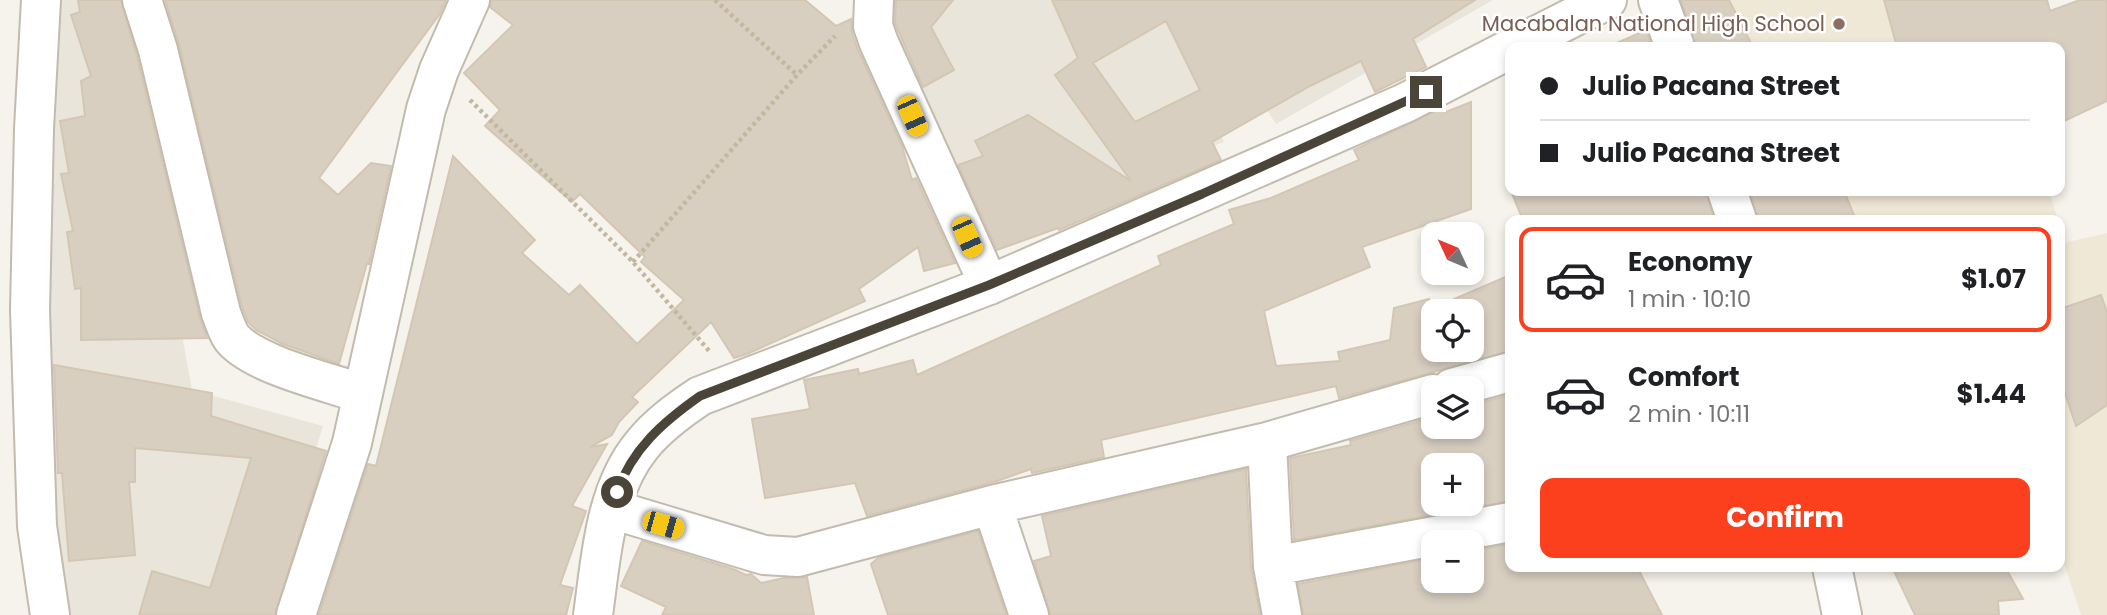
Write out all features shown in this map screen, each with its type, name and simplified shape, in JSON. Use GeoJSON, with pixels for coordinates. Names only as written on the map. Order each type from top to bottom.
{"type":"FeatureCollection","features":[{"type":"Feature","properties":{"kind":"street"},"geometry":{"type":"LineString","coordinates":[[41,0],[34,129],[30,310],[37,526],[50,615]]}},
{"type":"Feature","properties":{"kind":"street"},"geometry":{"type":"LineString","coordinates":[[142,0],[158,50],[221,313],[230,336],[244,350],[261,359],[363,394]]}},
{"type":"Feature","properties":{"kind":"street"},"geometry":{"type":"LineString","coordinates":[[296,615],[352,443],[426,108],[439,70],[470,0]]}},
{"type":"Feature","properties":{"kind":"street"},"geometry":{"type":"LineString","coordinates":[[874,0],[873,26],[879,43],[989,285]]}},
{"type":"Feature","properties":{"kind":"street"},"geometry":{"type":"LineString","coordinates":[[1524,42],[1606,0]]}},
{"type":"Feature","properties":{"kind":"street"},"geometry":{"type":"LineString","coordinates":[[1658,0],[1673,42]]}},
{"type":"Feature","properties":{"kind":"street"},"geometry":{"type":"LineString","coordinates":[[593,615],[611,509],[622,476],[641,445],[670,417],[700,396],[989,285],[1392,109],[1505,52]]}},
{"type":"Feature","properties":{"kind":"street"},"geometry":{"type":"LineString","coordinates":[[1729,196],[1735,215]]}},
{"type":"Feature","properties":{"kind":"street"},"geometry":{"type":"LineString","coordinates":[[1484,379],[1505,373]]}},
{"type":"Feature","properties":{"kind":"street"},"geometry":{"type":"LineString","coordinates":[[611,509],[764,555],[798,557],[992,505],[1267,442],[1421,397]]}},
{"type":"Feature","properties":{"kind":"street"},"geometry":{"type":"LineString","coordinates":[[1267,442],[1273,566],[1282,615]]}},
{"type":"Feature","properties":{"kind":"street"},"geometry":{"type":"LineString","coordinates":[[992,505],[1029,615]]}},
{"type":"Feature","properties":{"kind":"street"},"geometry":{"type":"LineString","coordinates":[[1273,566],[1505,523]]}},
{"type":"Feature","properties":{"kind":"street"},"geometry":{"type":"LineString","coordinates":[[1833,572],[1842,615]]}},
{"type":"Feature","properties":{"kind":"path"},"geometry":{"type":"LineString","coordinates":[[715,0],[797,75]]}},
{"type":"Feature","properties":{"kind":"path"},"geometry":{"type":"LineString","coordinates":[[632,262],[797,75],[840,31]]}},
{"type":"Feature","properties":{"kind":"path"},"geometry":{"type":"LineString","coordinates":[[439,70],[632,262],[735,382]]}},
{"type":"Feature","properties":{"kind":"shaded area"},"geometry":{"type":"Polygon","coordinates":[[[54,0],[108,0],[146,138],[192,390],[323,426],[265,615],[62,615],[44,395],[54,0]]]}},
{"type":"Feature","properties":{"kind":"shaded area"},"geometry":{"type":"Polygon","coordinates":[[[870,0],[1493,0],[1276,124],[1258,96],[1217,124],[1224,142],[970,238],[870,0]]]}},
{"type":"Feature","properties":{"kind":"shaded area","name":"Macabalan National High School"},"geometry":{"type":"Polygon","coordinates":[[[1666,0],[1996,0],[2008,42],[1683,42],[1666,0]]]}},
{"type":"Feature","properties":{"kind":"shaded area"},"geometry":{"type":"Polygon","coordinates":[[[1745,196],[2051,196],[2056,215],[1753,215],[1745,196]]]}},
{"type":"Feature","properties":{"kind":"shaded area"},"geometry":{"type":"Polygon","coordinates":[[[2107,233],[2107,615],[2081,615],[2065,566],[2065,243],[2107,233]]]}},
{"type":"Feature","properties":{"kind":"building"},"geometry":{"type":"Polygon","coordinates":[[[78,0],[121,0],[207,338],[81,340],[81,288],[75,289],[67,232],[73,231],[61,174],[69,173],[60,121],[85,116],[81,81],[91,76],[71,15],[80,12],[78,0]]]}},
{"type":"Feature","properties":{"kind":"building"},"geometry":{"type":"Polygon","coordinates":[[[165,0],[446,0],[439,15],[319,178],[338,195],[371,163],[391,166],[369,264],[367,263],[339,364],[283,344],[256,330],[248,322],[242,307],[179,45],[165,0]]]}},
{"type":"Feature","properties":{"kind":"building"},"geometry":{"type":"Polygon","coordinates":[[[491,0],[805,0],[836,26],[851,19],[852,33],[858,50],[902,146],[912,180],[916,178],[955,263],[924,271],[918,247],[859,289],[865,301],[734,358],[711,322],[632,397],[638,402],[619,422],[612,435],[590,447],[607,444],[572,506],[586,511],[560,585],[573,588],[566,615],[319,615],[368,464],[376,466],[453,156],[535,240],[522,253],[569,295],[580,285],[637,344],[684,300],[641,262],[645,257],[580,194],[572,202],[485,126],[500,110],[464,73],[513,25],[490,7],[491,0]]]}},
{"type":"Feature","properties":{"kind":"building"},"geometry":{"type":"Polygon","coordinates":[[[896,0],[953,0],[931,27],[954,70],[923,87],[895,23],[896,0]]]}},
{"type":"Feature","properties":{"kind":"building"},"geometry":{"type":"Polygon","coordinates":[[[1052,0],[1475,0],[1413,39],[1426,67],[1375,92],[1361,61],[1310,86],[1212,142],[1221,160],[1059,230],[1058,228],[997,250],[958,165],[983,156],[975,141],[1028,115],[1131,181],[1055,75],[1078,58],[1052,0]],[[1166,21],[1093,63],[1135,122],[1200,90],[1166,21]]]}},
{"type":"Feature","properties":{"kind":"building"},"geometry":{"type":"Polygon","coordinates":[[[1681,0],[1729,0],[1750,42],[1694,42],[1681,0]]]}},
{"type":"Feature","properties":{"kind":"building"},"geometry":{"type":"Polygon","coordinates":[[[1884,0],[2047,0],[2050,11],[2080,0],[2107,0],[2107,101],[2065,121],[2065,42],[1896,42],[1884,0]]]}},
{"type":"Feature","properties":{"kind":"building"},"geometry":{"type":"Polygon","coordinates":[[[1646,30],[1650,42],[1619,42],[1646,30]]]}},
{"type":"Feature","properties":{"kind":"building"},"geometry":{"type":"Polygon","coordinates":[[[1471,102],[1471,209],[1434,222],[1421,222],[1421,226],[1362,247],[1370,267],[1264,311],[1276,366],[1340,361],[1338,352],[1390,340],[1394,308],[1421,301],[1421,362],[1470,362],[1339,398],[1336,386],[1101,440],[1104,457],[1032,473],[1031,469],[997,481],[867,516],[855,483],[765,498],[752,419],[810,409],[804,380],[858,369],[859,374],[913,360],[917,375],[1161,265],[1158,256],[1234,224],[1229,210],[1271,198],[1359,160],[1354,150],[1444,107],[1446,112],[1471,102]]]}},
{"type":"Feature","properties":{"kind":"building"},"geometry":{"type":"Polygon","coordinates":[[[1513,196],[1707,196],[1713,215],[1521,215],[1513,196]]]}},
{"type":"Feature","properties":{"kind":"building"},"geometry":{"type":"Polygon","coordinates":[[[1751,196],[1846,196],[1854,215],[1757,215],[1751,196]]]}},
{"type":"Feature","properties":{"kind":"building"},"geometry":{"type":"Polygon","coordinates":[[[1505,277],[1505,352],[1484,358],[1484,299],[1454,299],[1505,277]]]}},
{"type":"Feature","properties":{"kind":"building"},"geometry":{"type":"Polygon","coordinates":[[[2101,295],[2107,312],[2107,405],[2076,426],[2065,393],[2065,307],[2101,295]]]}},
{"type":"Feature","properties":{"kind":"building"},"geometry":{"type":"Polygon","coordinates":[[[54,365],[212,393],[211,416],[326,451],[275,615],[139,615],[152,571],[210,588],[251,458],[135,448],[135,482],[129,482],[135,555],[69,561],[62,473],[58,473],[54,365]]]}},
{"type":"Feature","properties":{"kind":"building"},"geometry":{"type":"Polygon","coordinates":[[[1505,396],[1505,502],[1484,506],[1484,453],[1421,453],[1421,516],[1427,516],[1294,540],[1290,458],[1351,445],[1350,441],[1421,420],[1421,439],[1484,439],[1484,402],[1505,396]]]}},
{"type":"Feature","properties":{"kind":"building"},"geometry":{"type":"Polygon","coordinates":[[[1246,469],[1251,567],[1260,615],[1050,615],[1034,561],[1051,556],[1042,516],[1246,469]]]}},
{"type":"Feature","properties":{"kind":"building"},"geometry":{"type":"Polygon","coordinates":[[[978,531],[1006,615],[888,615],[871,564],[878,558],[978,531]]]}},
{"type":"Feature","properties":{"kind":"building"},"geometry":{"type":"Polygon","coordinates":[[[642,541],[746,575],[751,574],[761,583],[807,577],[814,615],[662,615],[666,607],[621,586],[642,541]]]}},
{"type":"Feature","properties":{"kind":"building"},"geometry":{"type":"Polygon","coordinates":[[[1505,545],[1505,572],[1640,572],[1662,615],[1303,615],[1298,584],[1421,560],[1421,593],[1484,593],[1484,549],[1505,545]]]}},
{"type":"Feature","properties":{"kind":"building"},"geometry":{"type":"Polygon","coordinates":[[[1894,572],[2008,572],[2023,599],[1998,601],[1999,615],[1915,615],[1894,572]]]}},
{"type":"Feature","properties":{"kind":"place","name":"Macabalan National High School"},"geometry":{"type":"Point","coordinates":[1839,24]}},
{"type":"Feature","properties":{"kind":"route"},"geometry":{"type":"LineString","coordinates":[[617,492],[622,476],[641,445],[670,417],[700,396],[989,285],[1202,194],[1426,92]]}}]}
